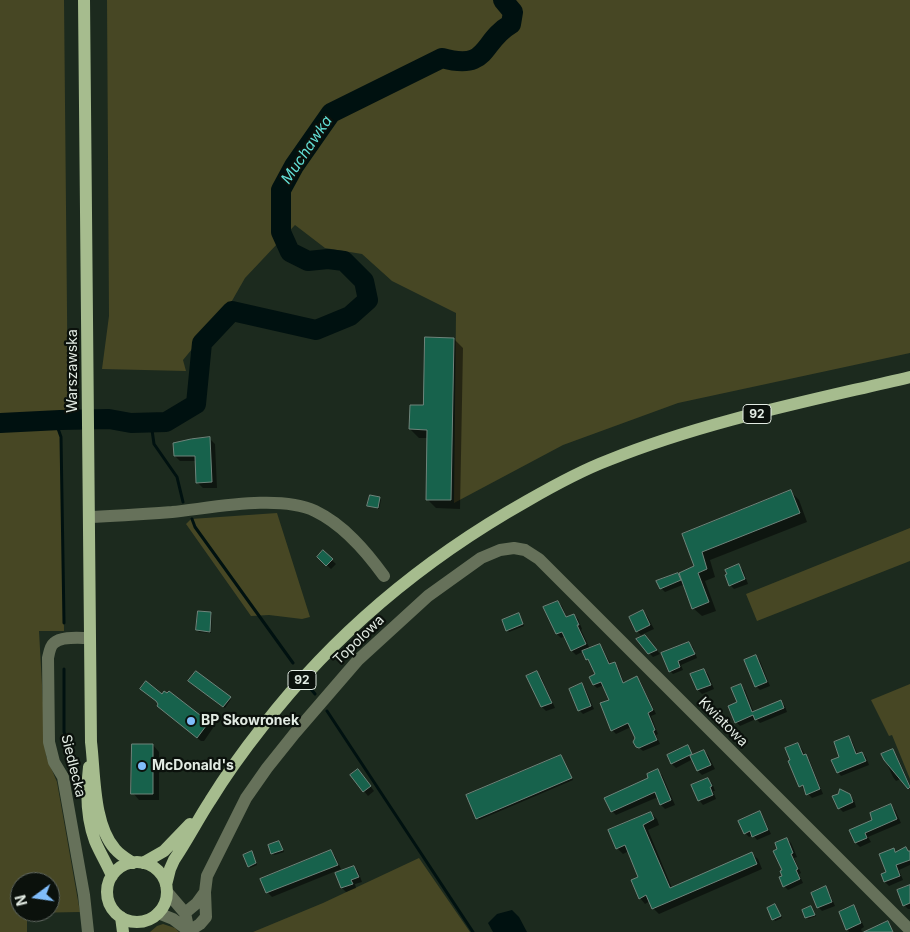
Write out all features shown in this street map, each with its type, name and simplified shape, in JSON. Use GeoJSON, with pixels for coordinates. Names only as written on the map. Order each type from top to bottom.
{"type":"FeatureCollection","features":[{"type":"Feature","properties":{"kind":"main road","name":"Warszawska"},"geometry":{"type":"LineString","coordinates":[[84,0],[91,742],[102,823],[115,849],[138,863]]}},
{"type":"Feature","properties":{"kind":"main road","name":"92"},"geometry":{"type":"LineString","coordinates":[[142,932],[164,904],[172,865],[210,801],[274,712],[344,636],[391,593],[421,569],[489,523],[607,460],[663,440],[749,416],[910,377]]}},
{"type":"Feature","properties":{"kind":"main road","name":"Warszawska"},"geometry":{"type":"LineString","coordinates":[[91,742],[86,790],[89,817],[94,838],[112,876]]}},
{"type":"Feature","properties":{"kind":"main road","name":"92"},"geometry":{"type":"LineString","coordinates":[[112,876],[121,867],[138,863],[164,851],[210,801]]}},
{"type":"Feature","properties":{"kind":"main road"},"geometry":{"type":"LineString","coordinates":[[138,863],[158,871],[166,889]]}},
{"type":"Feature","properties":{"kind":"main road"},"geometry":{"type":"LineString","coordinates":[[112,876],[108,890],[109,901],[113,910],[121,917],[132,922],[153,916]]}},
{"type":"Feature","properties":{"kind":"main road"},"geometry":{"type":"LineString","coordinates":[[121,917],[123,932]]}},
{"type":"Feature","properties":{"kind":"street"},"geometry":{"type":"LineString","coordinates":[[89,517],[171,512],[263,503],[302,506],[315,511],[338,525],[360,545],[384,576]]}},
{"type":"Feature","properties":{"kind":"street","name":"Topolowa"},"geometry":{"type":"LineString","coordinates":[[189,931],[200,924],[206,917],[205,892],[208,876],[246,798],[267,768],[337,682],[358,660],[446,582],[487,555],[508,549]]}},
{"type":"Feature","properties":{"kind":"street","name":"Kwiatowa"},"geometry":{"type":"LineString","coordinates":[[508,549],[525,550],[538,559],[910,930]]}},
{"type":"Feature","properties":{"kind":"street","name":"Siedlecka"},"geometry":{"type":"LineString","coordinates":[[88,932],[84,895],[63,777],[54,762],[49,742],[48,658],[50,648],[54,642],[64,639],[89,638]]}},
{"type":"Feature","properties":{"kind":"street"},"geometry":{"type":"LineString","coordinates":[[166,889],[185,912],[189,931]]}},
{"type":"Feature","properties":{"kind":"street","name":"Topolowa"},"geometry":{"type":"LineString","coordinates":[[185,912],[200,900],[205,892]]}},
{"type":"Feature","properties":{"kind":"street"},"geometry":{"type":"LineString","coordinates":[[153,916],[173,919],[189,931]]}},
{"type":"Feature","properties":{"kind":"shaded area"},"geometry":{"type":"Polygon","coordinates":[[[0,0],[64,0],[68,413],[0,419],[0,0]]]}},
{"type":"Feature","properties":{"kind":"shaded area"},"geometry":{"type":"Polygon","coordinates":[[[107,0],[910,0],[910,353],[678,403],[563,445],[454,503],[456,313],[392,281],[362,254],[325,248],[295,225],[245,278],[217,327],[197,343],[183,360],[186,371],[102,369],[109,316],[107,0]]]}},
{"type":"Feature","properties":{"kind":"shaded area"},"geometry":{"type":"Polygon","coordinates":[[[57,424],[61,437],[64,631],[39,631],[46,756],[57,782],[80,912],[60,912],[60,872],[10,872],[10,922],[27,922],[27,932],[0,932],[0,433],[6,428],[57,424]]]}},
{"type":"Feature","properties":{"kind":"shaded area"},"geometry":{"type":"Polygon","coordinates":[[[277,513],[310,617],[302,619],[269,615],[251,616],[186,524],[191,519],[277,513]]]}},
{"type":"Feature","properties":{"kind":"shaded area"},"geometry":{"type":"Polygon","coordinates":[[[910,528],[910,561],[757,621],[746,594],[910,528]]]}},
{"type":"Feature","properties":{"kind":"shaded area"},"geometry":{"type":"Polygon","coordinates":[[[910,684],[910,779],[892,735],[889,736],[871,700],[910,684]]]}},
{"type":"Feature","properties":{"kind":"shaded area"},"geometry":{"type":"Polygon","coordinates":[[[419,858],[470,932],[253,932],[323,903],[419,858]]]}},
{"type":"Feature","properties":{"kind":"shaded area"},"geometry":{"type":"Polygon","coordinates":[[[512,910],[519,917],[527,932],[493,932],[488,923],[497,914],[512,910]]]}},
{"type":"Feature","properties":{"kind":"shaded area"},"geometry":{"type":"Polygon","coordinates":[[[163,924],[175,928],[179,932],[150,932],[163,924]]]}},
{"type":"Feature","properties":{"kind":"building"},"geometry":{"type":"Polygon","coordinates":[[[425,337],[454,338],[451,500],[426,500],[427,430],[409,429],[410,405],[423,405],[425,337]]]}},
{"type":"Feature","properties":{"kind":"building"},"geometry":{"type":"Polygon","coordinates":[[[210,437],[212,482],[196,483],[195,456],[174,456],[173,443],[210,437]]]}},
{"type":"Feature","properties":{"kind":"building"},"geometry":{"type":"Polygon","coordinates":[[[791,490],[800,513],[702,552],[707,569],[698,573],[709,602],[692,609],[679,573],[694,566],[682,534],[791,490]]]}},
{"type":"Feature","properties":{"kind":"building"},"geometry":{"type":"Polygon","coordinates":[[[370,495],[380,497],[378,508],[367,506],[370,495]]]}},
{"type":"Feature","properties":{"kind":"building"},"geometry":{"type":"Polygon","coordinates":[[[323,550],[333,559],[326,566],[317,557],[323,550]]]}},
{"type":"Feature","properties":{"kind":"building"},"geometry":{"type":"Polygon","coordinates":[[[739,564],[745,579],[729,586],[725,570],[739,564]]]}},
{"type":"Feature","properties":{"kind":"building"},"geometry":{"type":"Polygon","coordinates":[[[678,573],[681,580],[660,589],[656,581],[678,573]]]}},
{"type":"Feature","properties":{"kind":"building"},"geometry":{"type":"Polygon","coordinates":[[[558,601],[566,617],[574,614],[586,644],[571,651],[562,632],[556,634],[543,607],[558,601]]]}},
{"type":"Feature","properties":{"kind":"building"},"geometry":{"type":"Polygon","coordinates":[[[643,610],[650,625],[636,632],[629,617],[643,610]]]}},
{"type":"Feature","properties":{"kind":"building"},"geometry":{"type":"Polygon","coordinates":[[[198,611],[211,612],[210,632],[196,630],[198,611]]]}},
{"type":"Feature","properties":{"kind":"building"},"geometry":{"type":"Polygon","coordinates":[[[519,613],[523,624],[506,631],[502,620],[519,613]]]}},
{"type":"Feature","properties":{"kind":"building"},"geometry":{"type":"Polygon","coordinates":[[[645,635],[657,650],[648,654],[636,639],[645,635]]]}},
{"type":"Feature","properties":{"kind":"building"},"geometry":{"type":"Polygon","coordinates":[[[689,642],[695,654],[678,661],[680,667],[669,672],[661,653],[689,642]]]}},
{"type":"Feature","properties":{"kind":"building"},"geometry":{"type":"Polygon","coordinates":[[[600,644],[609,664],[615,662],[623,683],[637,676],[653,710],[648,713],[657,740],[639,748],[633,742],[635,738],[628,723],[611,731],[600,703],[609,700],[601,682],[593,685],[589,677],[595,674],[582,651],[600,644]]]}},
{"type":"Feature","properties":{"kind":"building"},"geometry":{"type":"Polygon","coordinates":[[[756,655],[767,682],[755,687],[744,660],[756,655]]]}},
{"type":"Feature","properties":{"kind":"building"},"geometry":{"type":"Polygon","coordinates":[[[704,669],[711,685],[697,690],[690,674],[704,669]]]}},
{"type":"Feature","properties":{"kind":"building"},"geometry":{"type":"Polygon","coordinates":[[[196,671],[231,697],[223,707],[188,681],[196,671]]]}},
{"type":"Feature","properties":{"kind":"building"},"geometry":{"type":"Polygon","coordinates":[[[537,671],[552,703],[541,707],[526,676],[537,671]]]}},
{"type":"Feature","properties":{"kind":"building"},"geometry":{"type":"Polygon","coordinates":[[[146,681],[162,694],[164,691],[167,693],[169,691],[209,722],[197,738],[157,706],[156,701],[140,689],[146,681]]]}},
{"type":"Feature","properties":{"kind":"building"},"geometry":{"type":"Polygon","coordinates":[[[582,683],[591,706],[578,711],[569,689],[582,683]]]}},
{"type":"Feature","properties":{"kind":"building"},"geometry":{"type":"Polygon","coordinates":[[[741,684],[752,712],[781,700],[784,708],[755,720],[753,715],[735,723],[728,706],[737,702],[731,688],[741,684]]]}},
{"type":"Feature","properties":{"kind":"building"},"geometry":{"type":"Polygon","coordinates":[[[849,736],[856,754],[862,752],[866,761],[837,773],[831,760],[839,757],[834,742],[849,736]]]}},
{"type":"Feature","properties":{"kind":"building"},"geometry":{"type":"Polygon","coordinates":[[[798,743],[803,755],[806,754],[820,789],[806,795],[803,785],[799,787],[788,761],[790,760],[785,748],[798,743]]]}},
{"type":"Feature","properties":{"kind":"building","name":"McDonald's"},"geometry":{"type":"Polygon","coordinates":[[[132,744],[153,744],[153,794],[131,794],[132,744]]]}},
{"type":"Feature","properties":{"kind":"building"},"geometry":{"type":"Polygon","coordinates":[[[688,745],[692,754],[671,764],[667,755],[688,745]]]}},
{"type":"Feature","properties":{"kind":"building"},"geometry":{"type":"Polygon","coordinates":[[[893,749],[910,787],[908,789],[881,754],[893,749]]]}},
{"type":"Feature","properties":{"kind":"building"},"geometry":{"type":"Polygon","coordinates":[[[704,750],[711,765],[697,771],[690,756],[704,750]]]}},
{"type":"Feature","properties":{"kind":"building"},"geometry":{"type":"Polygon","coordinates":[[[561,755],[572,778],[476,819],[466,795],[561,755]]]}},
{"type":"Feature","properties":{"kind":"building"},"geometry":{"type":"Polygon","coordinates":[[[358,769],[371,786],[363,792],[350,775],[358,769]]]}},
{"type":"Feature","properties":{"kind":"building"},"geometry":{"type":"Polygon","coordinates":[[[658,769],[671,800],[660,805],[655,792],[611,812],[604,798],[648,778],[647,774],[658,769]]]}},
{"type":"Feature","properties":{"kind":"building"},"geometry":{"type":"Polygon","coordinates":[[[708,778],[712,786],[710,787],[713,795],[698,801],[691,785],[708,778]]]}},
{"type":"Feature","properties":{"kind":"building"},"geometry":{"type":"Polygon","coordinates":[[[840,789],[850,794],[853,802],[838,809],[832,796],[838,794],[840,789]]]}},
{"type":"Feature","properties":{"kind":"building"},"geometry":{"type":"Polygon","coordinates":[[[891,804],[897,819],[865,833],[867,838],[855,843],[849,830],[872,820],[870,813],[891,804]]]}},
{"type":"Feature","properties":{"kind":"building"},"geometry":{"type":"Polygon","coordinates":[[[760,811],[768,830],[752,837],[750,831],[744,834],[738,821],[760,811]]]}},
{"type":"Feature","properties":{"kind":"building"},"geometry":{"type":"Polygon","coordinates":[[[651,812],[654,819],[643,825],[670,888],[752,852],[757,864],[652,909],[646,895],[639,899],[631,880],[638,877],[625,845],[616,849],[608,830],[651,812]]]}},
{"type":"Feature","properties":{"kind":"building"},"geometry":{"type":"Polygon","coordinates":[[[787,838],[800,879],[783,887],[779,877],[782,876],[780,871],[782,870],[773,851],[777,849],[775,843],[787,838]]]}},
{"type":"Feature","properties":{"kind":"building"},"geometry":{"type":"Polygon","coordinates":[[[279,841],[283,850],[271,854],[268,845],[279,841]]]}},
{"type":"Feature","properties":{"kind":"building"},"geometry":{"type":"Polygon","coordinates":[[[906,847],[910,851],[910,860],[896,865],[900,876],[884,882],[881,874],[886,872],[879,854],[894,848],[895,852],[906,847]]]}},
{"type":"Feature","properties":{"kind":"building"},"geometry":{"type":"Polygon","coordinates":[[[331,850],[338,865],[266,893],[260,879],[331,850]]]}},
{"type":"Feature","properties":{"kind":"building"},"geometry":{"type":"Polygon","coordinates":[[[252,851],[256,863],[248,867],[243,855],[252,851]]]}},
{"type":"Feature","properties":{"kind":"building"},"geometry":{"type":"Polygon","coordinates":[[[354,866],[359,877],[351,880],[353,884],[341,888],[335,873],[354,866]]]}},
{"type":"Feature","properties":{"kind":"building"},"geometry":{"type":"Polygon","coordinates":[[[910,885],[910,903],[903,906],[897,890],[910,885]]]}},
{"type":"Feature","properties":{"kind":"building"},"geometry":{"type":"Polygon","coordinates":[[[826,886],[832,902],[817,908],[811,893],[826,886]]]}},
{"type":"Feature","properties":{"kind":"building"},"geometry":{"type":"Polygon","coordinates":[[[775,904],[781,916],[772,920],[767,908],[775,904]]]}},
{"type":"Feature","properties":{"kind":"building"},"geometry":{"type":"Polygon","coordinates":[[[854,905],[861,923],[846,930],[839,912],[854,905]]]}},
{"type":"Feature","properties":{"kind":"building"},"geometry":{"type":"Polygon","coordinates":[[[811,906],[815,915],[805,918],[802,910],[811,906]]]}},
{"type":"Feature","properties":{"kind":"building"},"geometry":{"type":"Polygon","coordinates":[[[888,921],[893,932],[864,932],[888,921]]]}},
{"type":"Feature","properties":{"kind":"waterway","name":"Muchawka"},"geometry":{"type":"LineString","coordinates":[[0,423],[109,419],[131,423],[166,422],[196,404],[202,343],[232,311],[316,330],[350,316],[368,300],[364,281],[344,261],[328,259],[308,261],[290,252],[281,232],[281,190],[294,166],[331,113],[442,58],[469,61],[483,53],[501,31],[511,24],[513,12],[503,0]]}},
{"type":"Feature","properties":{"kind":"waterway"},"geometry":{"type":"LineString","coordinates":[[55,420],[61,437],[64,623]]}},
{"type":"Feature","properties":{"kind":"waterway"},"geometry":{"type":"LineString","coordinates":[[151,423],[154,444],[177,477],[183,502]]}},
{"type":"Feature","properties":{"kind":"waterway"},"geometry":{"type":"LineString","coordinates":[[192,519],[195,527],[293,663]]}},
{"type":"Feature","properties":{"kind":"waterway"},"geometry":{"type":"LineString","coordinates":[[64,669],[64,732],[68,741]]}},
{"type":"Feature","properties":{"kind":"waterway"},"geometry":{"type":"LineString","coordinates":[[311,689],[315,694]]}},
{"type":"Feature","properties":{"kind":"waterway"},"geometry":{"type":"LineString","coordinates":[[327,711],[473,932]]}},
{"type":"Feature","properties":{"kind":"place","name":"BP Skowronek"},"geometry":{"type":"Point","coordinates":[191,721]}},
{"type":"Feature","properties":{"kind":"place","name":"McDonald's"},"geometry":{"type":"Point","coordinates":[142,766]}}]}
